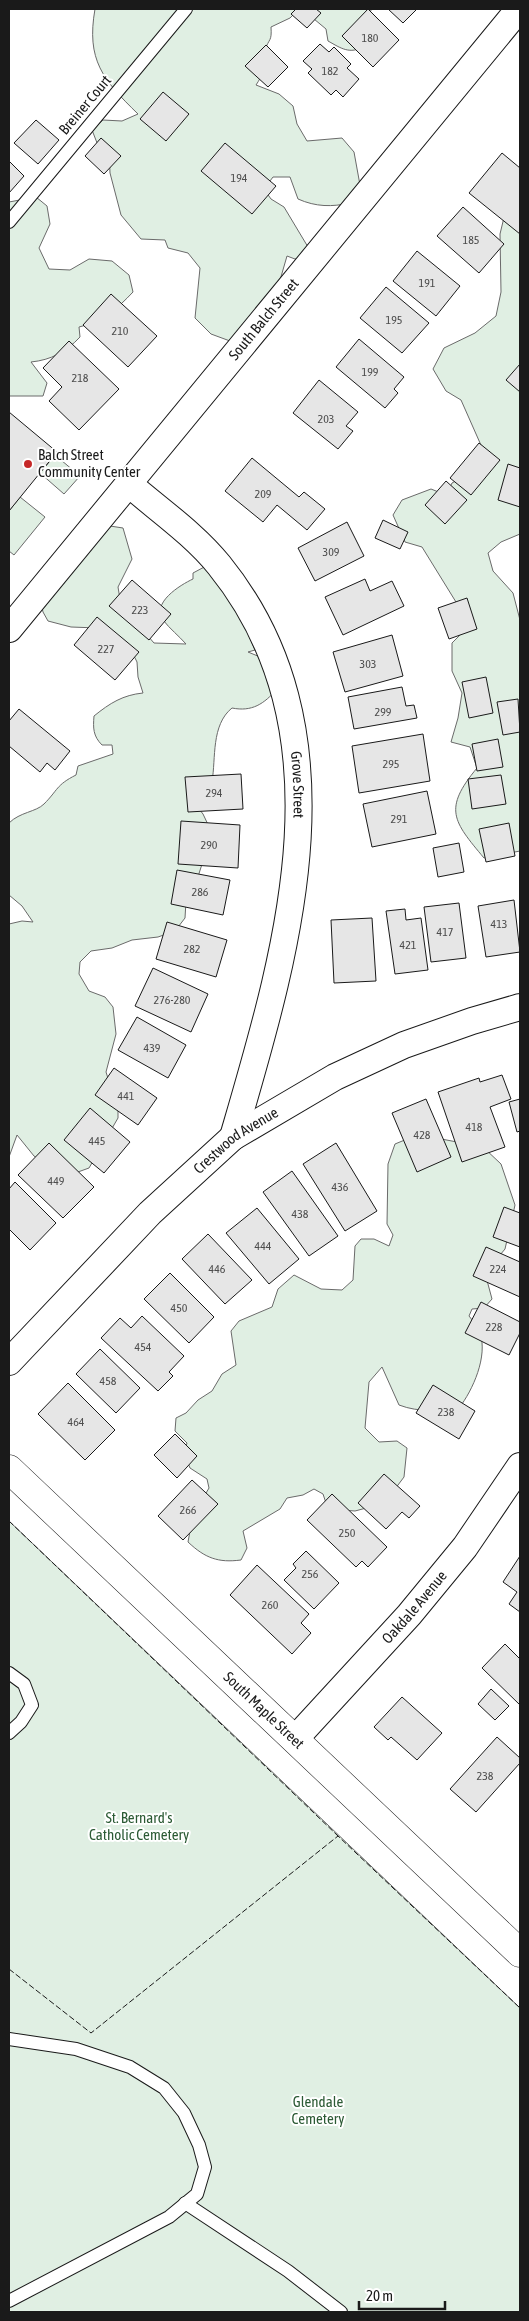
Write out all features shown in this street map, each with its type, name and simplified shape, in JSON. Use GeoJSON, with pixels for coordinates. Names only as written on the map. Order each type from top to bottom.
{"type":"FeatureCollection","features":[{"type":"Feature","properties":{"kind":"main road","name":"South Maple Street"},"geometry":{"type":"LineString","coordinates":[[9,1469],[520,1953]]}},
{"type":"Feature","properties":{"kind":"street","name":"South Balch Street"},"geometry":{"type":"LineString","coordinates":[[9,629],[519,9]]}},
{"type":"Feature","properties":{"kind":"street","name":"Grove Street"},"geometry":{"type":"LineString","coordinates":[[129,484],[204,548],[245,600],[267,640],[289,705],[299,806],[296,873],[280,968],[233,1137]]}},
{"type":"Feature","properties":{"kind":"street","name":"Crestwood Avenue"},"geometry":{"type":"LineString","coordinates":[[9,1362],[150,1213],[233,1137],[335,1078],[404,1046],[472,1021],[520,1007]]}},
{"type":"Feature","properties":{"kind":"street","name":"Oakdale Avenue"},"geometry":{"type":"LineString","coordinates":[[295,1739],[409,1615],[465,1547],[520,1466]]}},
{"type":"Feature","properties":{"kind":"lane","name":"Breiner Court"},"geometry":{"type":"LineString","coordinates":[[9,222],[186,9]]}},
{"type":"Feature","properties":{"kind":"lane"},"geometry":{"type":"LineString","coordinates":[[9,1673],[24,1684],[32,1705],[21,1722],[9,1733]]}},
{"type":"Feature","properties":{"kind":"lane"},"geometry":{"type":"LineString","coordinates":[[9,2039],[76,2049],[130,2067],[164,2088],[184,2113],[199,2145],[205,2167],[196,2194],[169,2217],[9,2301]]}},
{"type":"Feature","properties":{"kind":"lane"},"geometry":{"type":"LineString","coordinates":[[185,2203],[288,2271],[341,2312]]}},
{"type":"Feature","properties":{"kind":"green space"},"geometry":{"type":"Polygon","coordinates":[[[95,9],[299,9],[290,18],[271,27],[271,38],[263,55],[262,74],[256,85],[279,94],[293,106],[297,124],[307,141],[342,138],[354,152],[360,185],[350,203],[324,206],[298,199],[290,177],[273,177],[264,189],[271,199],[284,207],[308,247],[304,257],[295,259],[287,256],[276,294],[230,341],[211,334],[195,318],[200,268],[188,253],[168,248],[165,240],[141,239],[121,215],[110,173],[109,150],[99,148],[92,130],[103,120],[122,121],[138,114],[115,90],[100,68],[95,56],[93,27],[95,9]]]}},
{"type":"Feature","properties":{"kind":"green space"},"geometry":{"type":"Polygon","coordinates":[[[302,9],[372,9],[363,21],[361,48],[348,50],[328,41],[326,29],[302,9]]]}},
{"type":"Feature","properties":{"kind":"green space"},"geometry":{"type":"Polygon","coordinates":[[[520,193],[520,534],[501,542],[488,553],[493,571],[513,593],[520,620],[520,851],[484,858],[465,834],[456,814],[459,794],[477,768],[470,747],[451,742],[458,718],[462,693],[452,671],[452,643],[463,632],[464,615],[422,547],[405,542],[393,515],[402,500],[431,489],[446,495],[452,483],[474,471],[484,452],[461,400],[446,391],[433,369],[444,348],[475,333],[496,316],[501,292],[500,234],[506,209],[520,193]]]}},
{"type":"Feature","properties":{"kind":"green space"},"geometry":{"type":"Polygon","coordinates":[[[36,197],[47,206],[50,224],[39,248],[49,269],[70,270],[89,259],[112,261],[129,275],[133,292],[109,314],[95,322],[79,327],[80,337],[64,351],[52,357],[31,362],[47,383],[43,396],[9,396],[9,202],[36,197]]]}},
{"type":"Feature","properties":{"kind":"green space"},"geometry":{"type":"Polygon","coordinates":[[[55,455],[80,476],[64,494],[40,473],[55,455]]]}},
{"type":"Feature","properties":{"kind":"green space"},"geometry":{"type":"Polygon","coordinates":[[[20,497],[45,517],[14,555],[9,551],[9,511],[20,497]]]}},
{"type":"Feature","properties":{"kind":"green space"},"geometry":{"type":"Polygon","coordinates":[[[110,526],[123,528],[132,559],[118,587],[121,605],[154,643],[186,644],[163,620],[160,614],[161,607],[169,595],[193,579],[193,573],[208,565],[224,576],[255,650],[248,652],[265,659],[277,689],[257,706],[246,709],[232,708],[225,715],[221,723],[217,733],[212,782],[192,800],[203,814],[212,833],[195,886],[186,901],[185,918],[175,931],[158,937],[132,940],[112,948],[91,951],[80,962],[79,974],[89,991],[105,997],[113,1007],[116,1034],[106,1072],[112,1091],[118,1100],[118,1118],[89,1168],[64,1177],[34,1156],[17,1135],[9,1157],[9,924],[22,921],[33,922],[22,906],[9,895],[9,823],[13,819],[41,807],[61,785],[76,775],[78,766],[113,754],[112,745],[102,745],[95,735],[94,716],[117,700],[143,693],[138,677],[137,662],[132,652],[98,628],[71,627],[48,621],[43,612],[40,598],[110,526]]]}},
{"type":"Feature","properties":{"kind":"green space"},"geometry":{"type":"Polygon","coordinates":[[[412,1137],[431,1137],[483,1147],[501,1164],[515,1205],[505,1249],[485,1273],[492,1299],[484,1308],[472,1309],[469,1316],[477,1326],[482,1342],[481,1362],[474,1382],[459,1408],[429,1410],[407,1408],[399,1405],[382,1367],[369,1382],[365,1428],[379,1442],[397,1441],[407,1448],[404,1477],[392,1493],[370,1507],[355,1511],[328,1509],[323,1494],[314,1489],[303,1495],[287,1498],[280,1509],[243,1531],[247,1548],[241,1560],[225,1561],[206,1556],[188,1542],[193,1515],[209,1488],[207,1479],[190,1468],[184,1453],[187,1443],[175,1431],[176,1418],[186,1413],[198,1400],[212,1391],[222,1374],[236,1365],[231,1331],[239,1321],[272,1307],[278,1289],[294,1275],[321,1289],[342,1290],[353,1280],[355,1246],[361,1239],[374,1239],[389,1246],[393,1235],[387,1224],[388,1164],[395,1144],[412,1137]]]}},
{"type":"Feature","properties":{"kind":"green space","name":"Glendale Cemetery"},"geometry":{"type":"Polygon","coordinates":[[[9,1521],[520,2008],[520,2312],[9,2312],[9,1521]]]}},
{"type":"Feature","properties":{"kind":"building"},"geometry":{"type":"Polygon","coordinates":[[[296,9],[316,9],[321,13],[307,28],[291,14],[296,9]]]}},
{"type":"Feature","properties":{"kind":"building"},"geometry":{"type":"Polygon","coordinates":[[[368,9],[399,40],[373,67],[342,36],[368,9]]]}},
{"type":"Feature","properties":{"kind":"building"},"geometry":{"type":"Polygon","coordinates":[[[388,9],[417,9],[403,23],[388,9]]]}},
{"type":"Feature","properties":{"kind":"building"},"geometry":{"type":"Polygon","coordinates":[[[320,44],[329,52],[334,47],[351,64],[347,68],[359,79],[343,97],[336,90],[331,95],[308,73],[312,69],[303,61],[320,44]]]}},
{"type":"Feature","properties":{"kind":"building"},"geometry":{"type":"Polygon","coordinates":[[[266,45],[288,67],[268,87],[245,66],[266,45]]]}},
{"type":"Feature","properties":{"kind":"building"},"geometry":{"type":"Polygon","coordinates":[[[163,92],[189,114],[166,141],[140,119],[163,92]]]}},
{"type":"Feature","properties":{"kind":"building"},"geometry":{"type":"Polygon","coordinates":[[[36,120],[59,140],[38,164],[14,143],[36,120]]]}},
{"type":"Feature","properties":{"kind":"building"},"geometry":{"type":"Polygon","coordinates":[[[101,138],[121,156],[104,174],[85,156],[101,138]]]}},
{"type":"Feature","properties":{"kind":"building"},"geometry":{"type":"Polygon","coordinates":[[[225,143],[276,186],[252,214],[201,171],[225,143]]]}},
{"type":"Feature","properties":{"kind":"building"},"geometry":{"type":"Polygon","coordinates":[[[502,153],[520,168],[520,234],[469,193],[502,153]]]}},
{"type":"Feature","properties":{"kind":"building"},"geometry":{"type":"Polygon","coordinates":[[[9,161],[24,176],[9,193],[9,161]]]}},
{"type":"Feature","properties":{"kind":"building"},"geometry":{"type":"Polygon","coordinates":[[[463,207],[504,244],[479,273],[437,236],[463,207]]]}},
{"type":"Feature","properties":{"kind":"building"},"geometry":{"type":"Polygon","coordinates":[[[417,251],[460,286],[436,316],[393,281],[417,251]]]}},
{"type":"Feature","properties":{"kind":"building"},"geometry":{"type":"Polygon","coordinates":[[[386,287],[429,323],[402,353],[360,318],[386,287]]]}},
{"type":"Feature","properties":{"kind":"building"},"geometry":{"type":"Polygon","coordinates":[[[111,294],[157,336],[128,367],[83,325],[111,294]]]}},
{"type":"Feature","properties":{"kind":"building"},"geometry":{"type":"Polygon","coordinates":[[[359,339],[404,377],[394,389],[398,393],[385,408],[336,367],[359,339]]]}},
{"type":"Feature","properties":{"kind":"building"},"geometry":{"type":"Polygon","coordinates":[[[69,341],[119,389],[79,430],[49,401],[62,387],[43,368],[69,341]]]}},
{"type":"Feature","properties":{"kind":"building"},"geometry":{"type":"Polygon","coordinates":[[[520,364],[520,392],[506,380],[520,364]]]}},
{"type":"Feature","properties":{"kind":"building"},"geometry":{"type":"Polygon","coordinates":[[[319,380],[358,412],[346,426],[353,431],[338,449],[293,413],[319,380]]]}},
{"type":"Feature","properties":{"kind":"building","name":"Balch Street Community Center"},"geometry":{"type":"Polygon","coordinates":[[[9,412],[57,452],[9,511],[9,412]]]}},
{"type":"Feature","properties":{"kind":"building"},"geometry":{"type":"Polygon","coordinates":[[[479,443],[500,460],[471,495],[450,478],[479,443]]]}},
{"type":"Feature","properties":{"kind":"building"},"geometry":{"type":"Polygon","coordinates":[[[252,458],[299,497],[304,492],[325,509],[307,530],[277,505],[263,522],[225,491],[252,458]]]}},
{"type":"Feature","properties":{"kind":"building"},"geometry":{"type":"Polygon","coordinates":[[[508,464],[520,468],[520,507],[498,500],[508,464]]]}},
{"type":"Feature","properties":{"kind":"building"},"geometry":{"type":"Polygon","coordinates":[[[446,481],[467,500],[445,524],[425,505],[446,481]]]}},
{"type":"Feature","properties":{"kind":"building"},"geometry":{"type":"Polygon","coordinates":[[[383,520],[408,532],[400,549],[375,538],[383,520]]]}},
{"type":"Feature","properties":{"kind":"building"},"geometry":{"type":"Polygon","coordinates":[[[347,522],[364,556],[315,581],[298,548],[347,522]]]}},
{"type":"Feature","properties":{"kind":"building"},"geometry":{"type":"Polygon","coordinates":[[[365,579],[370,591],[392,581],[404,606],[343,635],[325,597],[365,579]]]}},
{"type":"Feature","properties":{"kind":"building"},"geometry":{"type":"Polygon","coordinates":[[[132,580],[171,614],[149,640],[109,606],[132,580]]]}},
{"type":"Feature","properties":{"kind":"building"},"geometry":{"type":"Polygon","coordinates":[[[467,598],[477,629],[449,639],[438,608],[467,598]]]}},
{"type":"Feature","properties":{"kind":"building"},"geometry":{"type":"Polygon","coordinates":[[[97,617],[139,652],[115,680],[74,645],[97,617]]]}},
{"type":"Feature","properties":{"kind":"building"},"geometry":{"type":"Polygon","coordinates":[[[392,635],[403,676],[345,692],[333,652],[392,635]]]}},
{"type":"Feature","properties":{"kind":"building"},"geometry":{"type":"Polygon","coordinates":[[[486,677],[493,713],[469,718],[462,682],[486,677]]]}},
{"type":"Feature","properties":{"kind":"building"},"geometry":{"type":"Polygon","coordinates":[[[402,687],[406,706],[414,705],[417,718],[354,729],[348,697],[402,687]]]}},
{"type":"Feature","properties":{"kind":"building"},"geometry":{"type":"Polygon","coordinates":[[[518,699],[520,732],[503,735],[497,702],[518,699]]]}},
{"type":"Feature","properties":{"kind":"building"},"geometry":{"type":"Polygon","coordinates":[[[19,709],[70,751],[55,770],[47,763],[40,772],[9,746],[9,721],[19,709]]]}},
{"type":"Feature","properties":{"kind":"building"},"geometry":{"type":"Polygon","coordinates":[[[423,734],[430,781],[359,793],[352,746],[423,734]]]}},
{"type":"Feature","properties":{"kind":"building"},"geometry":{"type":"Polygon","coordinates":[[[498,739],[503,767],[477,771],[472,744],[498,739]]]}},
{"type":"Feature","properties":{"kind":"building"},"geometry":{"type":"Polygon","coordinates":[[[241,774],[243,809],[188,812],[185,777],[241,774]]]}},
{"type":"Feature","properties":{"kind":"building"},"geometry":{"type":"Polygon","coordinates":[[[501,775],[506,804],[472,809],[468,779],[501,775]]]}},
{"type":"Feature","properties":{"kind":"building"},"geometry":{"type":"Polygon","coordinates":[[[427,791],[436,834],[372,847],[363,804],[427,791]]]}},
{"type":"Feature","properties":{"kind":"building"},"geometry":{"type":"Polygon","coordinates":[[[181,821],[240,825],[238,868],[178,864],[181,821]]]}},
{"type":"Feature","properties":{"kind":"building"},"geometry":{"type":"Polygon","coordinates":[[[509,823],[515,856],[486,862],[479,829],[509,823]]]}},
{"type":"Feature","properties":{"kind":"building"},"geometry":{"type":"Polygon","coordinates":[[[459,843],[464,872],[438,877],[433,848],[459,843]]]}},
{"type":"Feature","properties":{"kind":"building"},"geometry":{"type":"Polygon","coordinates":[[[177,870],[230,880],[223,915],[171,904],[177,870]]]}},
{"type":"Feature","properties":{"kind":"building"},"geometry":{"type":"Polygon","coordinates":[[[514,900],[520,952],[486,957],[478,906],[514,900]]]}},
{"type":"Feature","properties":{"kind":"building"},"geometry":{"type":"Polygon","coordinates":[[[459,903],[466,958],[431,962],[424,907],[459,903]]]}},
{"type":"Feature","properties":{"kind":"building"},"geometry":{"type":"Polygon","coordinates":[[[405,909],[406,920],[421,918],[428,970],[395,974],[386,911],[405,909]]]}},
{"type":"Feature","properties":{"kind":"building"},"geometry":{"type":"Polygon","coordinates":[[[372,918],[376,981],[334,983],[331,920],[372,918]]]}},
{"type":"Feature","properties":{"kind":"building"},"geometry":{"type":"Polygon","coordinates":[[[167,922],[227,940],[216,977],[156,959],[167,922]]]}},
{"type":"Feature","properties":{"kind":"building"},"geometry":{"type":"Polygon","coordinates":[[[153,968],[208,994],[191,1032],[135,1006],[153,968]]]}},
{"type":"Feature","properties":{"kind":"building"},"geometry":{"type":"Polygon","coordinates":[[[137,1017],[186,1045],[168,1078],[118,1050],[137,1017]]]}},
{"type":"Feature","properties":{"kind":"building"},"geometry":{"type":"Polygon","coordinates":[[[114,1068],[157,1098],[138,1125],[95,1095],[114,1068]]]}},
{"type":"Feature","properties":{"kind":"building"},"geometry":{"type":"Polygon","coordinates":[[[502,1075],[511,1099],[490,1107],[505,1147],[462,1162],[438,1092],[479,1078],[480,1082],[502,1075]]]}},
{"type":"Feature","properties":{"kind":"building"},"geometry":{"type":"Polygon","coordinates":[[[426,1099],[451,1157],[417,1172],[392,1113],[426,1099]]]}},
{"type":"Feature","properties":{"kind":"building"},"geometry":{"type":"Polygon","coordinates":[[[520,1099],[520,1131],[517,1132],[509,1102],[520,1099]]]}},
{"type":"Feature","properties":{"kind":"building"},"geometry":{"type":"Polygon","coordinates":[[[90,1108],[130,1142],[104,1173],[64,1140],[90,1108]]]}},
{"type":"Feature","properties":{"kind":"building"},"geometry":{"type":"Polygon","coordinates":[[[49,1143],[94,1187],[63,1218],[18,1175],[49,1143]]]}},
{"type":"Feature","properties":{"kind":"building"},"geometry":{"type":"Polygon","coordinates":[[[336,1143],[377,1211],[345,1231],[303,1164],[336,1143]]]}},
{"type":"Feature","properties":{"kind":"building"},"geometry":{"type":"Polygon","coordinates":[[[292,1171],[338,1236],[309,1256],[263,1192],[292,1171]]]}},
{"type":"Feature","properties":{"kind":"building"},"geometry":{"type":"Polygon","coordinates":[[[15,1182],[56,1223],[30,1250],[9,1229],[9,1189],[15,1182]]]}},
{"type":"Feature","properties":{"kind":"building"},"geometry":{"type":"Polygon","coordinates":[[[504,1207],[520,1213],[520,1247],[493,1237],[504,1207]]]}},
{"type":"Feature","properties":{"kind":"building"},"geometry":{"type":"Polygon","coordinates":[[[257,1208],[299,1259],[269,1284],[226,1233],[257,1208]]]}},
{"type":"Feature","properties":{"kind":"building"},"geometry":{"type":"Polygon","coordinates":[[[208,1234],[252,1280],[225,1304],[182,1259],[208,1234]]]}},
{"type":"Feature","properties":{"kind":"building"},"geometry":{"type":"Polygon","coordinates":[[[486,1247],[520,1262],[520,1297],[473,1276],[486,1247]]]}},
{"type":"Feature","properties":{"kind":"building"},"geometry":{"type":"Polygon","coordinates":[[[170,1273],[214,1317],[189,1343],[144,1299],[170,1273]]]}},
{"type":"Feature","properties":{"kind":"building"},"geometry":{"type":"Polygon","coordinates":[[[481,1302],[520,1322],[520,1333],[509,1355],[465,1333],[481,1302]]]}},
{"type":"Feature","properties":{"kind":"building"},"geometry":{"type":"Polygon","coordinates":[[[142,1316],[184,1356],[169,1372],[173,1376],[158,1391],[101,1338],[120,1318],[131,1328],[142,1316]]]}},
{"type":"Feature","properties":{"kind":"building"},"geometry":{"type":"Polygon","coordinates":[[[100,1349],[140,1388],[116,1413],[76,1374],[100,1349]]]}},
{"type":"Feature","properties":{"kind":"building"},"geometry":{"type":"Polygon","coordinates":[[[68,1383],[115,1430],[85,1460],[38,1414],[68,1383]]]}},
{"type":"Feature","properties":{"kind":"building"},"geometry":{"type":"Polygon","coordinates":[[[433,1385],[475,1411],[459,1439],[416,1413],[433,1385]]]}},
{"type":"Feature","properties":{"kind":"building"},"geometry":{"type":"Polygon","coordinates":[[[175,1434],[197,1456],[177,1478],[154,1455],[175,1434]]]}},
{"type":"Feature","properties":{"kind":"building"},"geometry":{"type":"Polygon","coordinates":[[[384,1474],[420,1506],[409,1518],[402,1512],[386,1529],[358,1503],[384,1474]]]}},
{"type":"Feature","properties":{"kind":"building"},"geometry":{"type":"Polygon","coordinates":[[[192,1480],[218,1504],[183,1540],[158,1516],[192,1480]]]}},
{"type":"Feature","properties":{"kind":"building"},"geometry":{"type":"Polygon","coordinates":[[[332,1494],[387,1547],[368,1567],[362,1561],[356,1567],[307,1520],[332,1494]]]}},
{"type":"Feature","properties":{"kind":"building"},"geometry":{"type":"Polygon","coordinates":[[[306,1551],[339,1583],[314,1609],[284,1580],[296,1568],[293,1564],[306,1551]]]}},
{"type":"Feature","properties":{"kind":"building"},"geometry":{"type":"Polygon","coordinates":[[[520,1556],[520,1612],[509,1604],[517,1592],[503,1582],[520,1556]]]}},
{"type":"Feature","properties":{"kind":"building"},"geometry":{"type":"Polygon","coordinates":[[[257,1565],[309,1614],[301,1623],[311,1633],[292,1654],[230,1595],[257,1565]]]}},
{"type":"Feature","properties":{"kind":"building"},"geometry":{"type":"Polygon","coordinates":[[[505,1644],[520,1659],[520,1705],[482,1668],[505,1644]]]}},
{"type":"Feature","properties":{"kind":"building"},"geometry":{"type":"Polygon","coordinates":[[[491,1689],[509,1706],[495,1720],[478,1704],[491,1689]]]}},
{"type":"Feature","properties":{"kind":"building"},"geometry":{"type":"Polygon","coordinates":[[[402,1697],[442,1733],[417,1760],[391,1737],[388,1740],[374,1727],[402,1697]]]}},
{"type":"Feature","properties":{"kind":"building"},"geometry":{"type":"Polygon","coordinates":[[[497,1737],[520,1758],[520,1763],[476,1812],[450,1789],[497,1737]]]}},
{"type":"Feature","properties":{"kind":"fence"},"geometry":{"type":"LineString","coordinates":[[9,1521],[338,1836]]}},
{"type":"Feature","properties":{"kind":"fence"},"geometry":{"type":"LineString","coordinates":[[9,1969],[91,2033],[338,1836],[520,2008]]}},
{"type":"Feature","properties":{"kind":"place","name":"Balch Street Community Center"},"geometry":{"type":"Point","coordinates":[28,464]}},
{"type":"Feature","properties":{"kind":"park label","name":"St. Bernard's Catholic Cemetery"},"geometry":{"type":"Point","coordinates":[139,1826]}}]}
